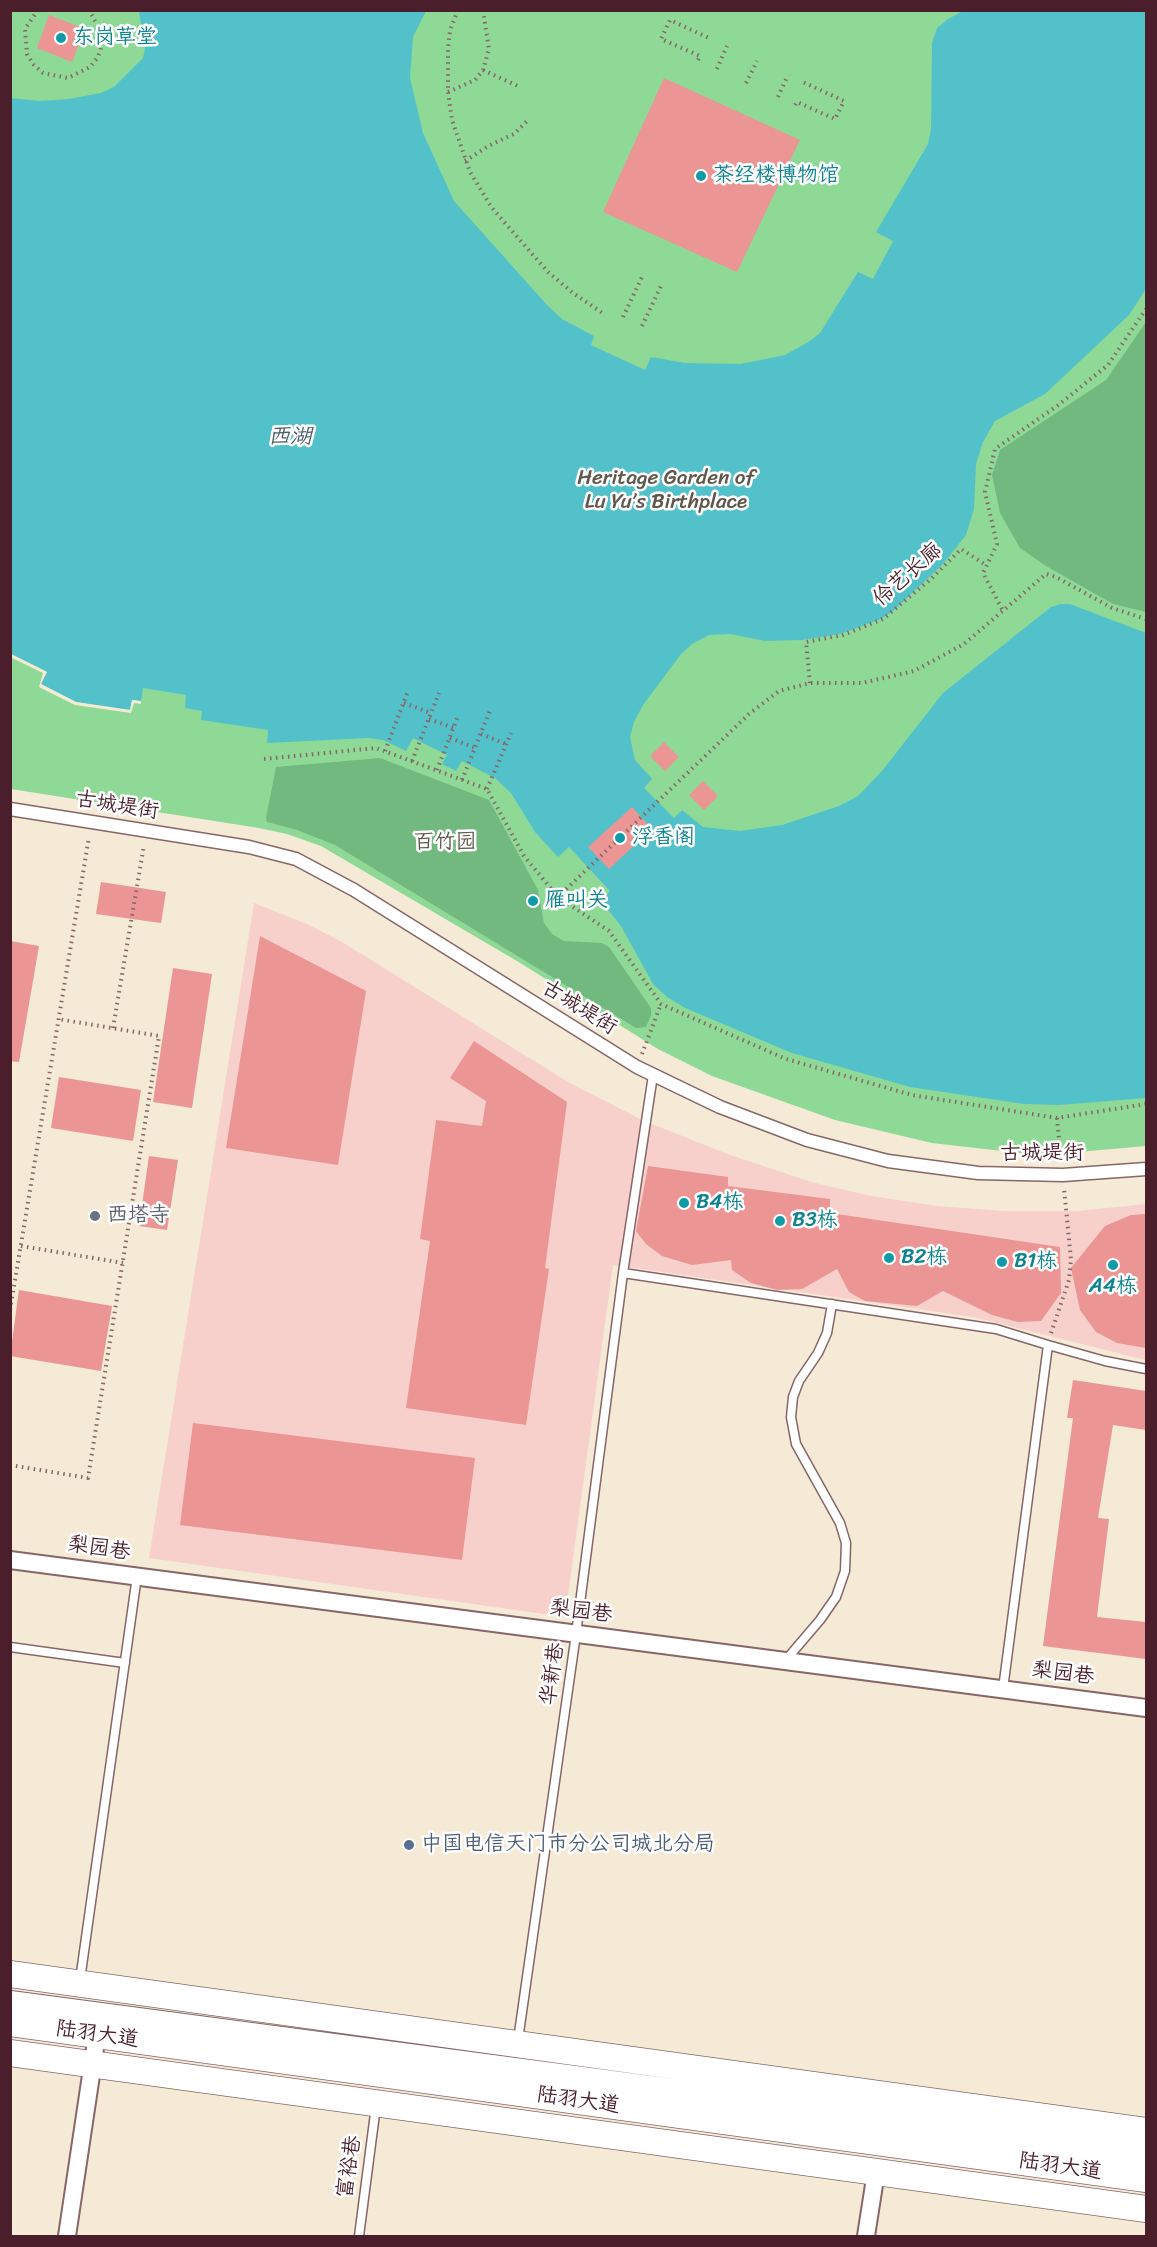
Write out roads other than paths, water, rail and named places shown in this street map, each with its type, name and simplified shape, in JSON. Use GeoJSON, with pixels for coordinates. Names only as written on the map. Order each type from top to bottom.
{"type":"FeatureCollection","features":[{"type":"Feature","properties":{"kind":"main road"},"geometry":{"type":"LineString","coordinates":[[10,1974],[1146,2130]]}},
{"type":"Feature","properties":{"kind":"main road","name":"陆羽大道"},"geometry":{"type":"LineString","coordinates":[[10,2004],[1146,2155]]}},
{"type":"Feature","properties":{"kind":"main road","name":"陆羽大道"},"geometry":{"type":"LineString","coordinates":[[10,2023],[1146,2179]]}},
{"type":"Feature","properties":{"kind":"main road"},"geometry":{"type":"LineString","coordinates":[[10,2053],[1146,2209]]}},
{"type":"Feature","properties":{"kind":"street","name":"古城堤街"},"geometry":{"type":"LineString","coordinates":[[10,809],[249,848],[296,859],[316,868],[637,1067],[766,1126],[849,1152],[933,1168],[1012,1175],[1063,1175],[1146,1169]]}},
{"type":"Feature","properties":{"kind":"street","name":"梨园巷"},"geometry":{"type":"LineString","coordinates":[[10,1560],[1146,1708]]}},
{"type":"Feature","properties":{"kind":"street"},"geometry":{"type":"LineString","coordinates":[[67,2236],[97,2035]]}},
{"type":"Feature","properties":{"kind":"street"},"geometry":{"type":"LineString","coordinates":[[866,2236],[876,2172]]}},
{"type":"Feature","properties":{"kind":"lane","name":"华新巷"},"geometry":{"type":"LineString","coordinates":[[518,2044],[576,1634],[623,1273],[654,1075]]}},
{"type":"Feature","properties":{"kind":"lane"},"geometry":{"type":"LineString","coordinates":[[623,1273],[996,1329],[1105,1361],[1146,1369]]}},
{"type":"Feature","properties":{"kind":"lane"},"geometry":{"type":"LineString","coordinates":[[784,1661],[820,1620],[836,1597],[845,1571],[846,1543],[840,1523],[796,1444],[791,1417],[793,1397],[799,1381],[818,1353],[827,1333],[832,1304]]}},
{"type":"Feature","properties":{"kind":"lane"},"geometry":{"type":"LineString","coordinates":[[1003,1689],[1048,1345]]}},
{"type":"Feature","properties":{"kind":"lane"},"geometry":{"type":"LineString","coordinates":[[79,1983],[137,1576]]}},
{"type":"Feature","properties":{"kind":"lane"},"geometry":{"type":"LineString","coordinates":[[10,1647],[125,1663]]}},
{"type":"Feature","properties":{"kind":"lane","name":"富裕巷"},"geometry":{"type":"LineString","coordinates":[[359,2236],[376,2103]]}},
{"type":"Feature","properties":{"kind":"water","name":"西湖"},"geometry":{"type":"Polygon","coordinates":[[[139,11],[426,11],[413,37],[410,78],[423,133],[454,201],[547,305],[562,319],[594,336],[591,345],[645,370],[651,357],[685,363],[741,364],[785,355],[820,333],[858,272],[873,279],[893,241],[876,232],[928,144],[931,129],[932,43],[937,28],[948,19],[963,11],[1146,11],[1146,289],[1129,315],[1045,394],[995,421],[983,442],[976,464],[974,509],[966,535],[943,564],[893,611],[881,619],[840,634],[802,640],[765,641],[730,634],[709,635],[692,644],[681,654],[643,705],[634,722],[630,737],[635,760],[652,779],[644,788],[674,818],[682,810],[703,827],[740,831],[782,825],[839,806],[858,796],[882,771],[943,693],[1051,607],[1070,604],[1146,633],[1146,1098],[1059,1105],[1024,1104],[910,1087],[792,1053],[685,1008],[667,997],[653,984],[621,926],[601,901],[610,891],[569,847],[558,857],[535,832],[511,793],[495,778],[462,761],[456,771],[442,764],[447,755],[413,738],[406,751],[383,740],[368,738],[267,743],[268,730],[201,720],[202,711],[185,708],[186,695],[143,688],[141,701],[132,700],[130,710],[76,702],[41,684],[46,671],[11,654],[10,98],[40,101],[69,99],[101,93],[114,87],[143,58],[145,49],[139,11]]]}},
{"type":"Feature","properties":{"kind":"place","name":"东岗草堂"},"geometry":{"type":"Point","coordinates":[61,38]}},
{"type":"Feature","properties":{"kind":"place","name":"茶经楼博物馆"},"geometry":{"type":"Point","coordinates":[701,176]}},
{"type":"Feature","properties":{"kind":"place","name":"浮香阁"},"geometry":{"type":"Point","coordinates":[620,838]}},
{"type":"Feature","properties":{"kind":"place","name":"雁叫关"},"geometry":{"type":"Point","coordinates":[533,901]}},
{"type":"Feature","properties":{"kind":"place","name":"B4栋"},"geometry":{"type":"Point","coordinates":[684,1203]}},
{"type":"Feature","properties":{"kind":"place","name":"西塔寺"},"geometry":{"type":"Point","coordinates":[95,1216]}},
{"type":"Feature","properties":{"kind":"place","name":"B3栋"},"geometry":{"type":"Point","coordinates":[780,1221]}},
{"type":"Feature","properties":{"kind":"place","name":"B2栋"},"geometry":{"type":"Point","coordinates":[889,1258]}},
{"type":"Feature","properties":{"kind":"place","name":"B1栋"},"geometry":{"type":"Point","coordinates":[1002,1262]}},
{"type":"Feature","properties":{"kind":"place","name":"A4栋"},"geometry":{"type":"Point","coordinates":[1113,1265]}},
{"type":"Feature","properties":{"kind":"place","name":"中国电信天门市分公司城北分局"},"geometry":{"type":"Point","coordinates":[409,1845]}},
{"type":"Feature","properties":{"kind":"park label","name":"Heritage Garden of Lu Yu’s Birthplace"},"geometry":{"type":"Point","coordinates":[666,491]}},
{"type":"Feature","properties":{"kind":"park label","name":"百竹园"},"geometry":{"type":"Point","coordinates":[445,843]}}]}
